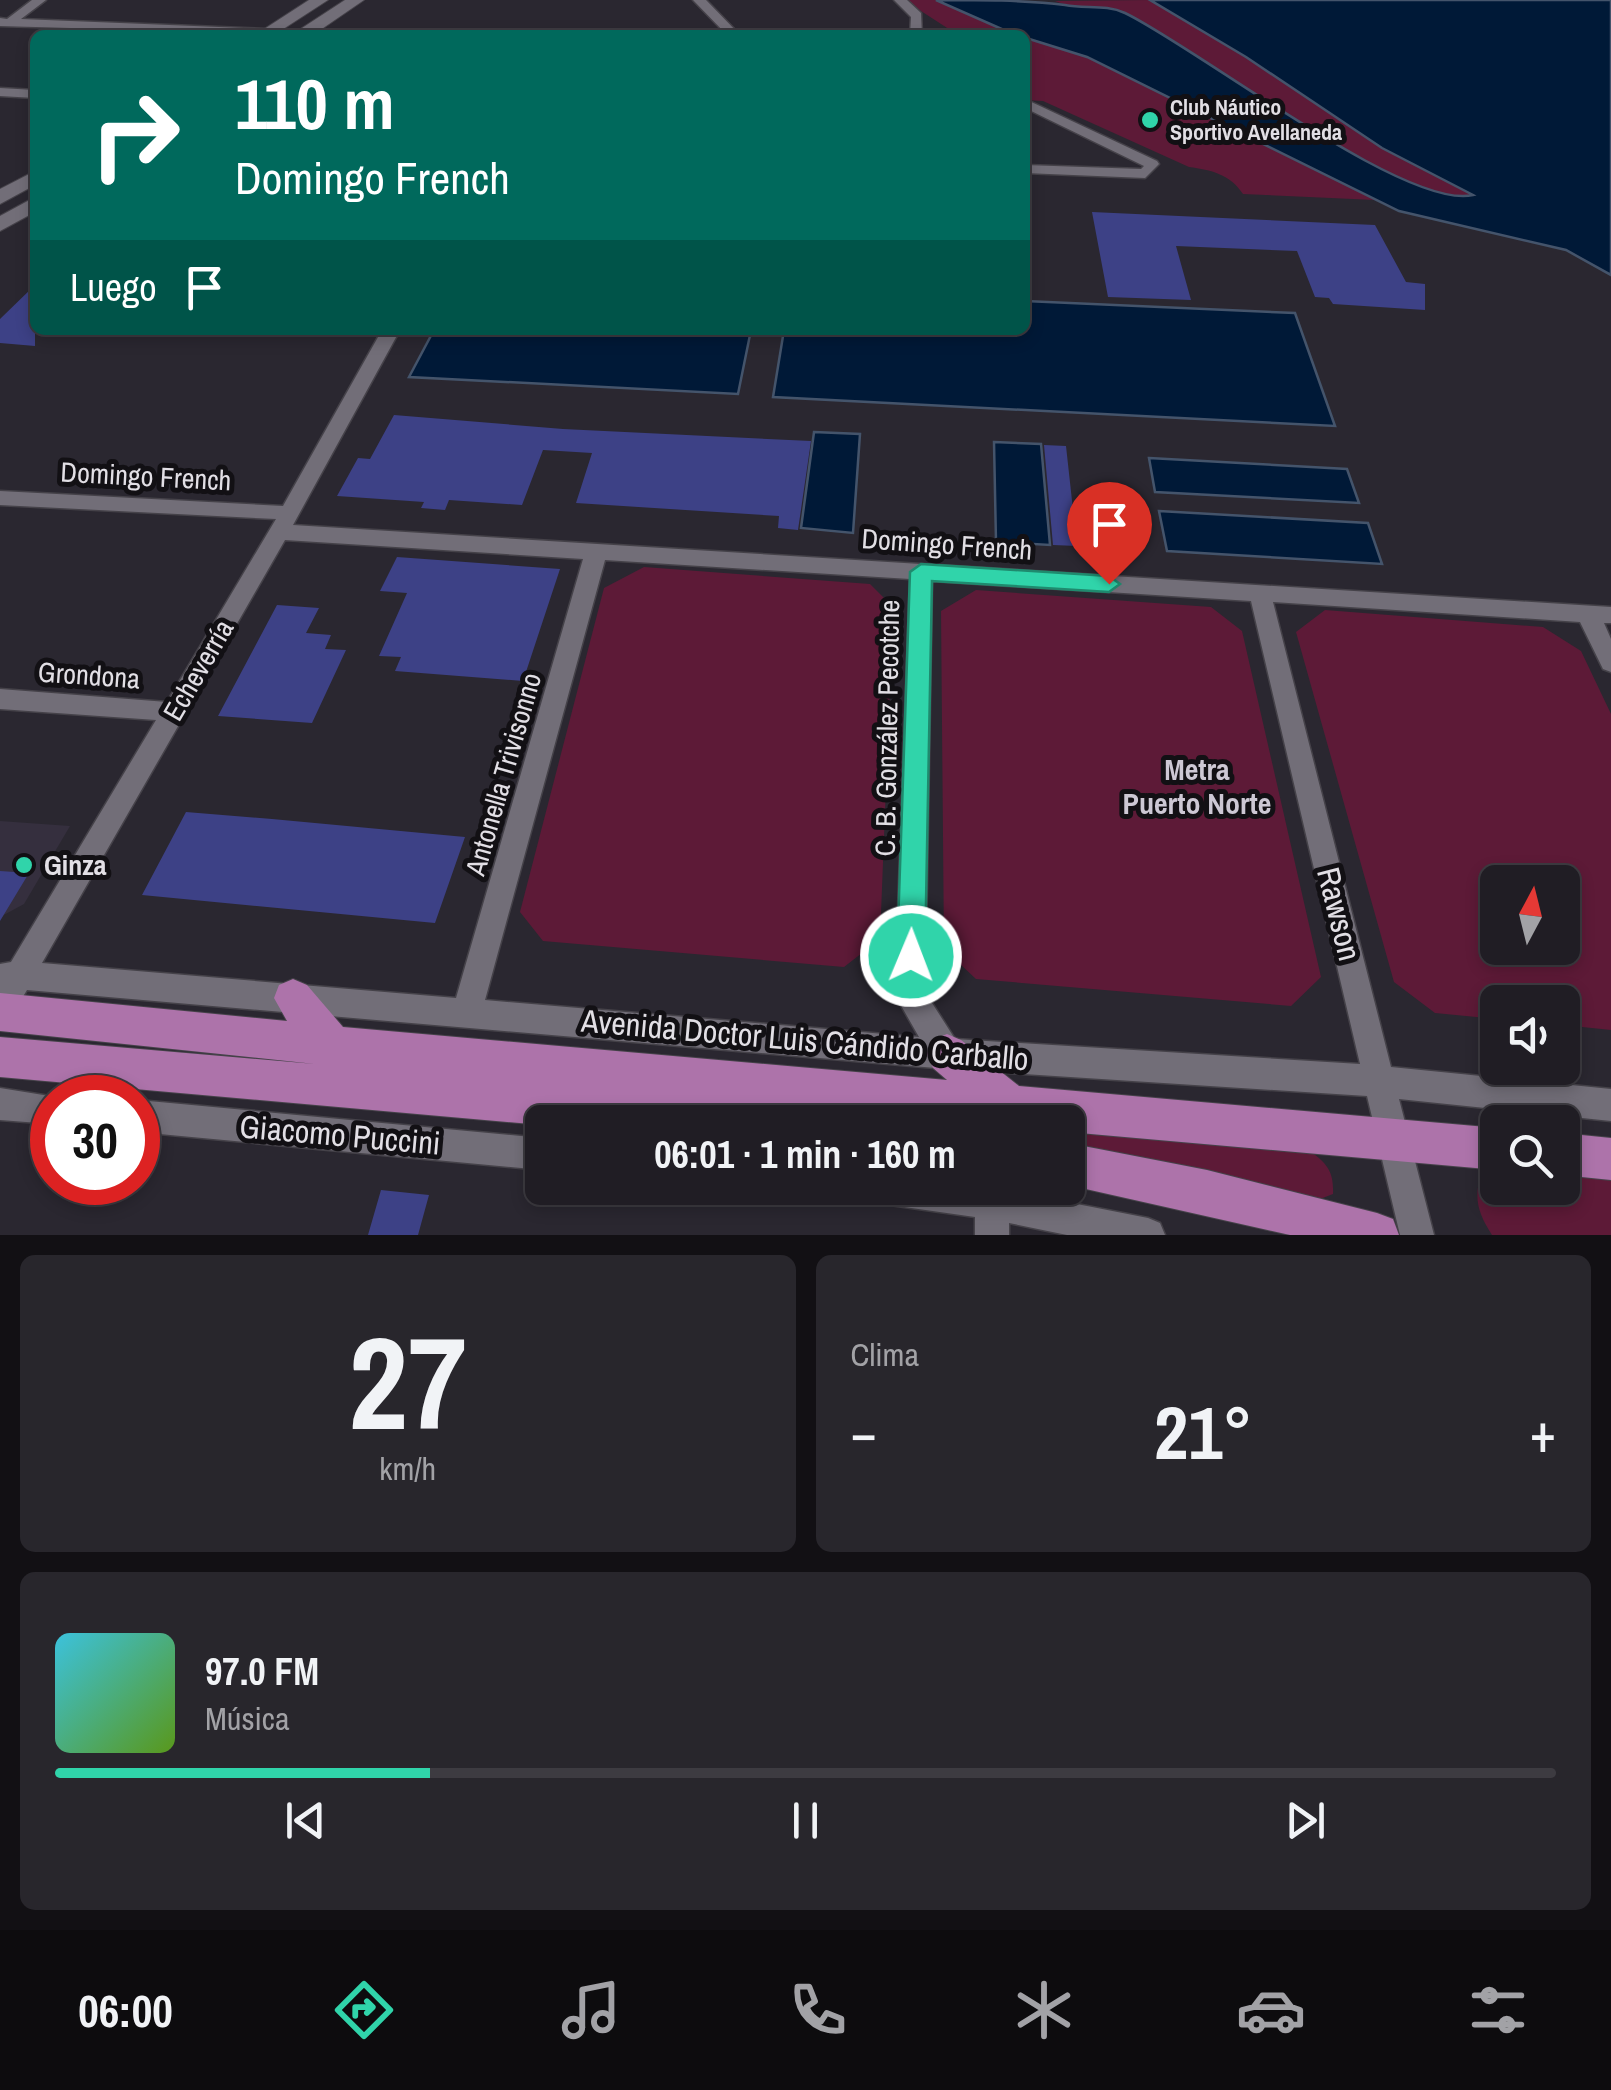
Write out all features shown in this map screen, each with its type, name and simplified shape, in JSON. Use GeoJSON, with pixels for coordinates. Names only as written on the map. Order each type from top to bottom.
{"type":"FeatureCollection","features":[{"type":"Feature","properties":{"kind":"main road"},"geometry":{"type":"LineString","coordinates":[[271,30],[320,0]]}},
{"type":"Feature","properties":{"kind":"main road"},"geometry":{"type":"LineString","coordinates":[[311,30],[356,0]]}},
{"type":"Feature","properties":{"kind":"main road"},"geometry":{"type":"LineString","coordinates":[[0,177],[30,178]]}},
{"type":"Feature","properties":{"kind":"main road"},"geometry":{"type":"LineString","coordinates":[[0,198],[30,180]]}},
{"type":"Feature","properties":{"kind":"main road"},"geometry":{"type":"LineString","coordinates":[[0,225],[30,206]]}},
{"type":"Feature","properties":{"kind":"main road"},"geometry":{"type":"LineString","coordinates":[[292,998],[333,1046]]}},
{"type":"Feature","properties":{"kind":"main road","name":"Avenida Doctor Luis Cándido Carballo"},"geometry":{"type":"LineString","coordinates":[[0,1010],[333,1046],[1480,1147]]}},
{"type":"Feature","properties":{"kind":"main road"},"geometry":{"type":"LineString","coordinates":[[946,1054],[1008,1104]]}},
{"type":"Feature","properties":{"kind":"main road"},"geometry":{"type":"LineString","coordinates":[[0,1057],[540,1105]]}},
{"type":"Feature","properties":{"kind":"main road"},"geometry":{"type":"LineString","coordinates":[[1580,1155],[1611,1158]]}},
{"type":"Feature","properties":{"kind":"main road"},"geometry":{"type":"LineString","coordinates":[[1085,1167],[1207,1192],[1376,1235]]}},
{"type":"Feature","properties":{"kind":"street"},"geometry":{"type":"LineString","coordinates":[[3,24],[40,0]]}},
{"type":"Feature","properties":{"kind":"street"},"geometry":{"type":"LineString","coordinates":[[699,0],[729,30]]}},
{"type":"Feature","properties":{"kind":"street"},"geometry":{"type":"LineString","coordinates":[[900,0],[916,16],[916,30]]}},
{"type":"Feature","properties":{"kind":"street"},"geometry":{"type":"LineString","coordinates":[[3,24],[178,30]]}},
{"type":"Feature","properties":{"kind":"street"},"geometry":{"type":"LineString","coordinates":[[0,92],[30,94]]}},
{"type":"Feature","properties":{"kind":"street"},"geometry":{"type":"LineString","coordinates":[[1030,105],[1152,164],[1145,174],[1030,169]]}},
{"type":"Feature","properties":{"kind":"street","name":"Echeverría"},"geometry":{"type":"LineString","coordinates":[[0,1010],[9,976],[173,712],[388,335]]}},
{"type":"Feature","properties":{"kind":"street","name":"Domingo French"},"geometry":{"type":"LineString","coordinates":[[0,498],[596,552],[1599,614]]}},
{"type":"Feature","properties":{"kind":"street","name":"Antonella Trivisonno"},"geometry":{"type":"LineString","coordinates":[[468,1012],[596,552]]}},
{"type":"Feature","properties":{"kind":"street","name":"C. B. González Pecotche"},"geometry":{"type":"LineString","coordinates":[[921,572],[910,994],[946,1054]]}},
{"type":"Feature","properties":{"kind":"street","name":"Rawson"},"geometry":{"type":"LineString","coordinates":[[1260,593],[1417,1235]]}},
{"type":"Feature","properties":{"kind":"street"},"geometry":{"type":"LineString","coordinates":[[1599,614],[1611,663]]}},
{"type":"Feature","properties":{"kind":"street","name":"Grondona"},"geometry":{"type":"LineString","coordinates":[[0,699],[173,712]]}},
{"type":"Feature","properties":{"kind":"street","name":"Avenida Doctor Luis Cándido Carballo"},"geometry":{"type":"LineString","coordinates":[[9,976],[946,1054],[1379,1081],[1611,1105]]}},
{"type":"Feature","properties":{"kind":"street"},"geometry":{"type":"LineString","coordinates":[[0,1104],[30,1106]]}},
{"type":"Feature","properties":{"kind":"street","name":"Giacomo Puccini"},"geometry":{"type":"LineString","coordinates":[[160,1118],[525,1152]]}},
{"type":"Feature","properties":{"kind":"street"},"geometry":{"type":"LineString","coordinates":[[943,1205],[992,1219],[1148,1235]]}},
{"type":"Feature","properties":{"kind":"shaded area"},"geometry":{"type":"Polygon","coordinates":[[[904,0],[936,0],[1004,30],[950,30],[904,0]]]}},
{"type":"Feature","properties":{"kind":"shaded area","name":"Club Náutico Sportivo Avellaneda"},"geometry":{"type":"Polygon","coordinates":[[[1150,0],[1246,57],[1382,148],[1475,196],[1439,193],[1396,177],[1348,152],[1123,12],[1055,1],[1150,0]]]}},
{"type":"Feature","properties":{"kind":"shaded area","name":"Club Náutico Sportivo Avellaneda"},"geometry":{"type":"Polygon","coordinates":[[[1030,40],[1087,57],[1375,200],[1243,194],[1219,174],[1189,167],[1043,101],[1030,100],[1030,40]]]}},
{"type":"Feature","properties":{"kind":"shaded area"},"geometry":{"type":"Polygon","coordinates":[[[644,567],[870,584],[893,607],[880,939],[844,967],[543,941],[520,912],[604,588],[644,567]]]}},
{"type":"Feature","properties":{"kind":"shaded area"},"geometry":{"type":"Polygon","coordinates":[[[976,590],[1211,607],[1242,631],[1321,977],[1291,1006],[976,979],[944,949],[941,611],[976,590]]]}},
{"type":"Feature","properties":{"kind":"shaded area"},"geometry":{"type":"Polygon","coordinates":[[[1325,610],[1543,627],[1581,651],[1611,714],[1611,1030],[1580,1027],[1580,985],[1480,985],[1480,1017],[1435,1013],[1394,982],[1296,632],[1325,610]]]}},
{"type":"Feature","properties":{"kind":"shaded area","name":"Ginza"},"geometry":{"type":"Polygon","coordinates":[[[0,821],[70,826],[24,904],[0,917],[0,821]]]}},
{"type":"Feature","properties":{"kind":"shaded area"},"geometry":{"type":"Polygon","coordinates":[[[1085,1129],[1311,1152],[1329,1170],[1333,1194],[1320,1199],[1085,1153],[1085,1129]]]}},
{"type":"Feature","properties":{"kind":"shaded area"},"geometry":{"type":"Polygon","coordinates":[[[1580,1175],[1611,1178],[1611,1235],[1492,1235],[1481,1214],[1478,1192],[1480,1181],[1480,1205],[1580,1205],[1580,1175]]]}},
{"type":"Feature","properties":{"kind":"water"},"geometry":{"type":"Polygon","coordinates":[[[936,0],[1034,2],[1118,10],[1352,153],[1400,178],[1442,193],[1473,195],[1382,148],[1246,57],[1150,0],[1611,0],[1611,275],[1566,250],[1399,211],[1087,57],[1030,39],[1030,30],[1004,30],[936,0]]]}},
{"type":"Feature","properties":{"kind":"water"},"geometry":{"type":"Polygon","coordinates":[[[1030,301],[1295,313],[1335,426],[773,397],[783,335],[1030,335],[1030,301]]]}},
{"type":"Feature","properties":{"kind":"water"},"geometry":{"type":"Polygon","coordinates":[[[431,335],[750,335],[738,394],[409,377],[431,335]]]}},
{"type":"Feature","properties":{"kind":"water"},"geometry":{"type":"Polygon","coordinates":[[[814,432],[860,434],[853,533],[801,528],[814,432]]]}},
{"type":"Feature","properties":{"kind":"water"},"geometry":{"type":"Polygon","coordinates":[[[994,442],[1041,444],[1050,545],[996,542],[994,442]]]}},
{"type":"Feature","properties":{"kind":"water"},"geometry":{"type":"Polygon","coordinates":[[[1149,458],[1347,469],[1359,503],[1155,492],[1149,458]]]}},
{"type":"Feature","properties":{"kind":"water"},"geometry":{"type":"Polygon","coordinates":[[[1159,511],[1368,523],[1382,564],[1167,551],[1159,511]]]}},
{"type":"Feature","properties":{"kind":"building"},"geometry":{"type":"Polygon","coordinates":[[[1092,212],[1375,225],[1406,282],[1425,284],[1425,310],[1333,304],[1329,298],[1315,297],[1297,251],[1176,246],[1191,300],[1108,297],[1092,212]]]}},
{"type":"Feature","properties":{"kind":"building"},"geometry":{"type":"Polygon","coordinates":[[[30,290],[30,335],[35,335],[35,346],[0,343],[0,319],[30,290]]]}},
{"type":"Feature","properties":{"kind":"building"},"geometry":{"type":"Polygon","coordinates":[[[394,415],[563,429],[811,441],[798,530],[778,528],[779,516],[576,503],[592,453],[543,450],[522,505],[449,500],[445,510],[421,508],[424,502],[337,496],[358,458],[370,459],[394,415]]]}},
{"type":"Feature","properties":{"kind":"building"},"geometry":{"type":"Polygon","coordinates":[[[1044,445],[1066,446],[1077,546],[1053,545],[1044,445]]]}},
{"type":"Feature","properties":{"kind":"building"},"geometry":{"type":"Polygon","coordinates":[[[397,557],[560,569],[523,681],[395,671],[401,657],[379,656],[407,593],[380,591],[397,557]]]}},
{"type":"Feature","properties":{"kind":"building"},"geometry":{"type":"Polygon","coordinates":[[[277,605],[319,608],[306,633],[331,635],[325,649],[346,650],[312,723],[218,716],[277,605]]]}},
{"type":"Feature","properties":{"kind":"building"},"geometry":{"type":"Polygon","coordinates":[[[186,812],[465,837],[435,923],[142,895],[186,812]]]}},
{"type":"Feature","properties":{"kind":"building"},"geometry":{"type":"Polygon","coordinates":[[[0,871],[29,873],[0,921],[0,871]]]}},
{"type":"Feature","properties":{"kind":"building"},"geometry":{"type":"Polygon","coordinates":[[[381,1190],[429,1195],[418,1235],[368,1235],[381,1190]]]}},
{"type":"Feature","properties":{"kind":"place","name":"Club Náutico Sportivo Avellaneda"},"geometry":{"type":"Point","coordinates":[1150,120]}},
{"type":"Feature","properties":{"kind":"place","name":"Ginza"},"geometry":{"type":"Point","coordinates":[24,865]}},
{"type":"Feature","properties":{"kind":"district","name":"Metra Puerto Norte"},"geometry":{"type":"Point","coordinates":[1197,787]}},
{"type":"Feature","properties":{"kind":"route"},"geometry":{"type":"LineString","coordinates":[[911,956],[921,572],[1109,584]]}}]}
